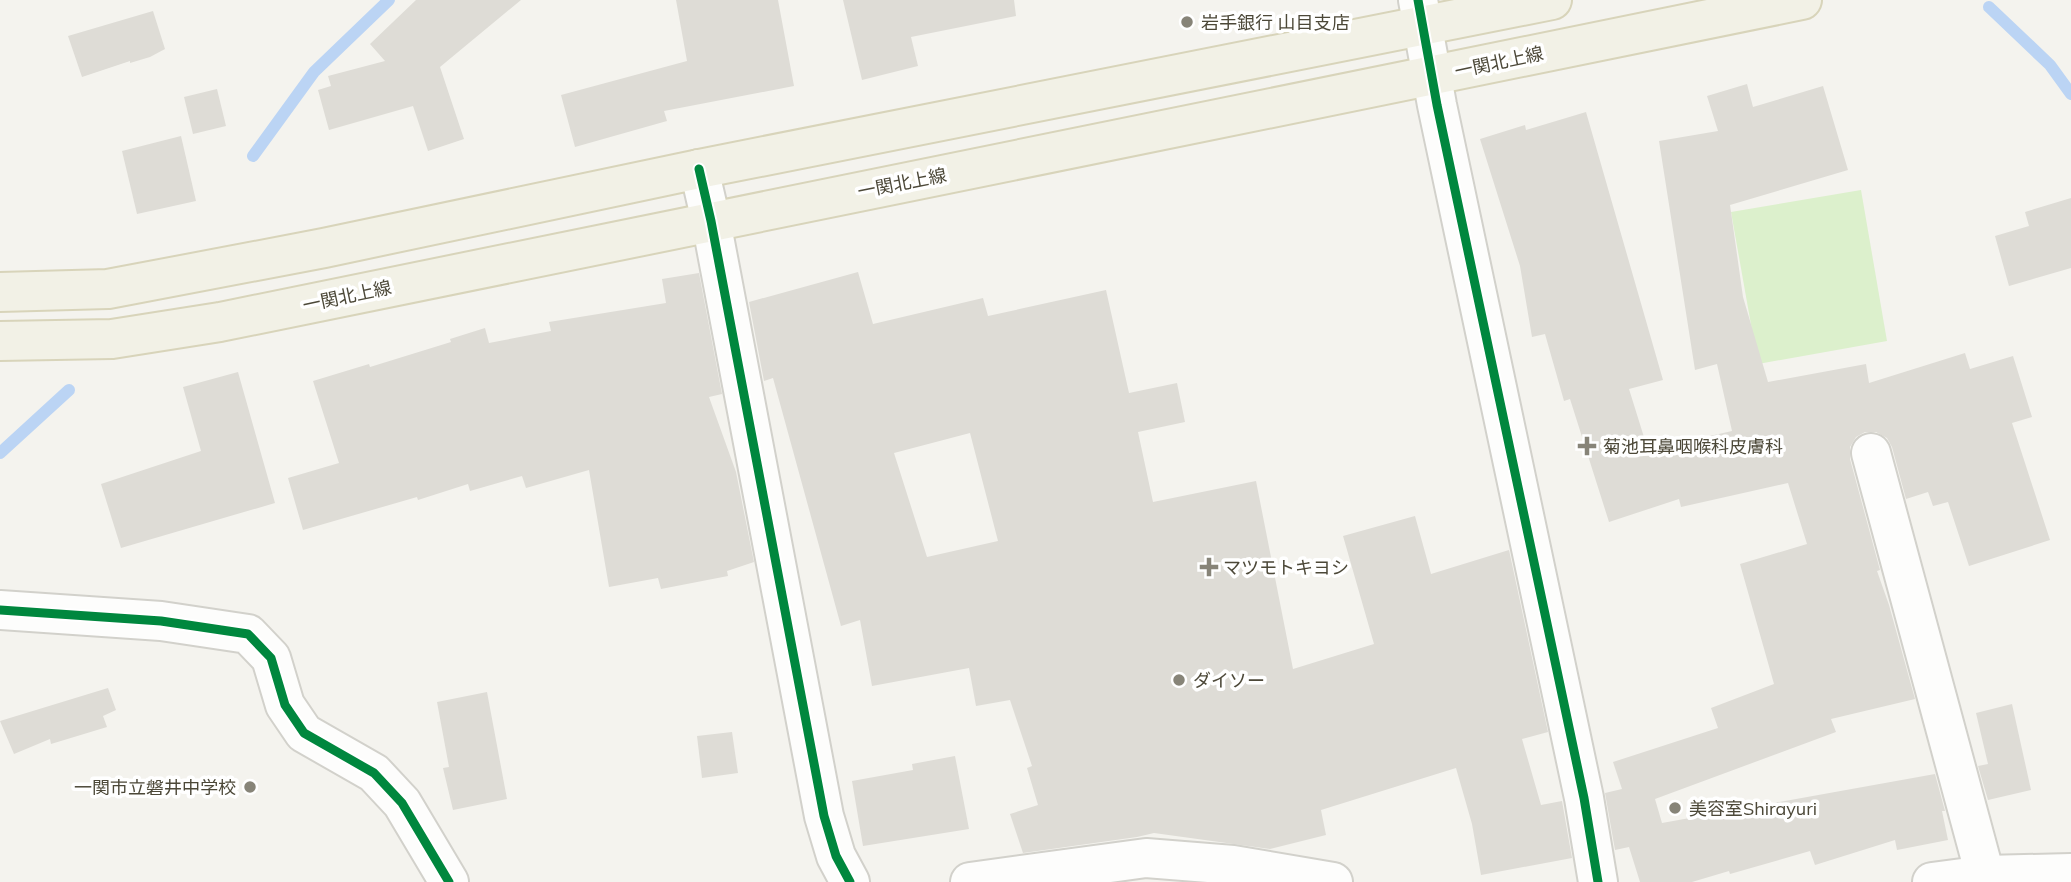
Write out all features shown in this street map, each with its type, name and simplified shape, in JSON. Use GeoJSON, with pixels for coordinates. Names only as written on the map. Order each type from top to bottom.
{"type":"FeatureCollection","features":[{"type":"Feature","properties":{"kind":"main road"},"geometry":{"type":"LineString","coordinates":[[0,292],[108,289],[324,248],[1421,13],[1552,0]]}},
{"type":"Feature","properties":{"kind":"main road","name":"一関北上線"},"geometry":{"type":"LineString","coordinates":[[0,341],[112,339],[220,322],[1802,0]]}},
{"type":"Feature","properties":{"kind":"street"},"geometry":{"type":"LineString","coordinates":[[1421,13],[1431,76],[1584,798],[1598,882]]}},
{"type":"Feature","properties":{"kind":"street"},"geometry":{"type":"LineString","coordinates":[[699,169],[824,816],[836,856],[850,882]]}},
{"type":"Feature","properties":{"kind":"street"},"geometry":{"type":"LineString","coordinates":[[1871,453],[1985,875]]}},
{"type":"Feature","properties":{"kind":"street"},"geometry":{"type":"LineString","coordinates":[[0,610],[161,621],[248,634],[271,658],[285,705],[304,733],[374,773],[402,803],[449,882]]}},
{"type":"Feature","properties":{"kind":"street"},"geometry":{"type":"LineString","coordinates":[[970,882],[1146,858],[1233,865],[1333,882]]}},
{"type":"Feature","properties":{"kind":"street"},"geometry":{"type":"LineString","coordinates":[[1932,882],[1985,875],[2071,873]]}},
{"type":"Feature","properties":{"kind":"green space"},"geometry":{"type":"Polygon","coordinates":[[[1861,190],[1887,341],[1758,364],[1731,212],[1861,190]]]}},
{"type":"Feature","properties":{"kind":"building"},"geometry":{"type":"Polygon","coordinates":[[[416,0],[521,0],[440,67],[464,139],[428,151],[413,106],[329,130],[318,90],[331,86],[328,76],[385,61],[370,44],[416,0]]]}},
{"type":"Feature","properties":{"kind":"building"},"geometry":{"type":"Polygon","coordinates":[[[676,0],[778,0],[794,86],[664,111],[667,121],[575,147],[561,95],[687,61],[676,0]]]}},
{"type":"Feature","properties":{"kind":"building"},"geometry":{"type":"Polygon","coordinates":[[[843,0],[1014,0],[1016,16],[911,37],[918,66],[862,80],[843,0]]]}},
{"type":"Feature","properties":{"kind":"building"},"geometry":{"type":"Polygon","coordinates":[[[153,11],[165,49],[150,57],[82,77],[68,36],[153,11]]]}},
{"type":"Feature","properties":{"kind":"building"},"geometry":{"type":"Polygon","coordinates":[[[1747,84],[1753,107],[1823,86],[1848,170],[1730,205],[1743,297],[1768,382],[1866,364],[1869,383],[1965,353],[1970,369],[2013,356],[2032,417],[2012,423],[2050,540],[1969,566],[1948,502],[1933,506],[1928,492],[1906,499],[1887,438],[1876,432],[1865,432],[1856,437],[1850,447],[1850,459],[1880,570],[1877,571],[1915,699],[1831,719],[1836,732],[1655,799],[1662,823],[1935,774],[1945,811],[1942,811],[1948,840],[1897,850],[1895,840],[1815,865],[1810,851],[1692,882],[1640,882],[1629,847],[1615,850],[1605,793],[1622,789],[1613,762],[1718,728],[1711,708],[1774,684],[1740,564],[1807,544],[1788,483],[1681,507],[1679,499],[1609,522],[1570,399],[1564,401],[1545,334],[1532,337],[1520,266],[1480,139],[1525,125],[1526,130],[1586,112],[1663,380],[1629,389],[1648,450],[1732,431],[1717,364],[1695,370],[1659,141],[1718,131],[1707,96],[1747,84]]]}},
{"type":"Feature","properties":{"kind":"building"},"geometry":{"type":"Polygon","coordinates":[[[217,89],[226,126],[193,134],[184,97],[217,89]]]}},
{"type":"Feature","properties":{"kind":"building"},"geometry":{"type":"Polygon","coordinates":[[[181,136],[196,201],[137,214],[122,151],[181,136]]]}},
{"type":"Feature","properties":{"kind":"building"},"geometry":{"type":"Polygon","coordinates":[[[2071,198],[2071,268],[2009,286],[1995,236],[2029,226],[2025,212],[2071,198]]]}},
{"type":"Feature","properties":{"kind":"building"},"geometry":{"type":"Polygon","coordinates":[[[858,272],[873,324],[983,298],[988,316],[1106,290],[1129,393],[1177,383],[1185,422],[1138,432],[1153,502],[1256,481],[1293,669],[1374,644],[1343,536],[1415,516],[1431,574],[1509,550],[1548,732],[1522,739],[1541,805],[1562,801],[1572,858],[1481,875],[1472,824],[1456,768],[1321,810],[1326,835],[1270,849],[1154,833],[1023,853],[1010,814],[1038,805],[1027,768],[1032,766],[1010,700],[976,706],[969,668],[872,686],[860,620],[841,626],[773,378],[764,381],[749,302],[858,272]],[[970,433],[894,453],[927,557],[998,541],[970,433]]]}},
{"type":"Feature","properties":{"kind":"building"},"geometry":{"type":"Polygon","coordinates":[[[699,273],[722,394],[709,397],[736,472],[754,562],[727,571],[728,576],[661,589],[658,578],[609,587],[589,470],[526,488],[522,476],[470,491],[468,484],[303,530],[288,478],[339,463],[313,381],[369,364],[370,367],[451,342],[450,339],[485,328],[489,343],[551,331],[549,322],[666,303],[662,279],[699,273]]]}},
{"type":"Feature","properties":{"kind":"building"},"geometry":{"type":"Polygon","coordinates":[[[238,372],[275,503],[121,548],[101,484],[201,451],[183,387],[238,372]]]}},
{"type":"Feature","properties":{"kind":"building"},"geometry":{"type":"Polygon","coordinates":[[[108,688],[116,710],[103,716],[107,727],[51,744],[50,739],[14,754],[0,721],[108,688]]]}},
{"type":"Feature","properties":{"kind":"building"},"geometry":{"type":"Polygon","coordinates":[[[487,692],[507,799],[453,810],[443,768],[449,767],[437,702],[487,692]]]}},
{"type":"Feature","properties":{"kind":"building"},"geometry":{"type":"Polygon","coordinates":[[[2012,704],[2031,790],[1988,800],[1978,766],[1988,764],[1976,713],[2012,704]]]}},
{"type":"Feature","properties":{"kind":"building"},"geometry":{"type":"Polygon","coordinates":[[[732,732],[738,773],[702,778],[697,736],[732,732]]]}},
{"type":"Feature","properties":{"kind":"building"},"geometry":{"type":"Polygon","coordinates":[[[955,756],[969,829],[863,846],[852,781],[913,770],[912,764],[955,756]]]}},
{"type":"Feature","properties":{"kind":"waterway"},"geometry":{"type":"LineString","coordinates":[[253,156],[314,72],[389,0]]}},
{"type":"Feature","properties":{"kind":"waterway"},"geometry":{"type":"LineString","coordinates":[[1989,7],[2050,65],[2071,94]]}},
{"type":"Feature","properties":{"kind":"waterway"},"geometry":{"type":"LineString","coordinates":[[0,453],[69,390]]}},
{"type":"Feature","properties":{"kind":"cycle path"},"geometry":{"type":"LineString","coordinates":[[1418,0],[1437,105],[1584,798],[1598,882]]}},
{"type":"Feature","properties":{"kind":"cycle path"},"geometry":{"type":"LineString","coordinates":[[699,169],[824,816],[836,856],[850,882]]}},
{"type":"Feature","properties":{"kind":"cycle path"},"geometry":{"type":"LineString","coordinates":[[0,610],[161,621],[248,634],[271,658],[285,705],[304,733],[374,773],[402,803],[449,882]]}},
{"type":"Feature","properties":{"kind":"place","name":"岩手銀行 山目支店"},"geometry":{"type":"Point","coordinates":[1187,22]}},
{"type":"Feature","properties":{"kind":"place","name":"菊池耳鼻咽喉科皮膚科"},"geometry":{"type":"Point","coordinates":[1587,446]}},
{"type":"Feature","properties":{"kind":"place","name":"マツモトキヨシ"},"geometry":{"type":"Point","coordinates":[1209,567]}},
{"type":"Feature","properties":{"kind":"place","name":"ダイソー"},"geometry":{"type":"Point","coordinates":[1179,680]}},
{"type":"Feature","properties":{"kind":"place","name":"一関市立磐井中学校"},"geometry":{"type":"Point","coordinates":[250,787]}},
{"type":"Feature","properties":{"kind":"place","name":"美容室Shirayuri"},"geometry":{"type":"Point","coordinates":[1675,808]}}]}
